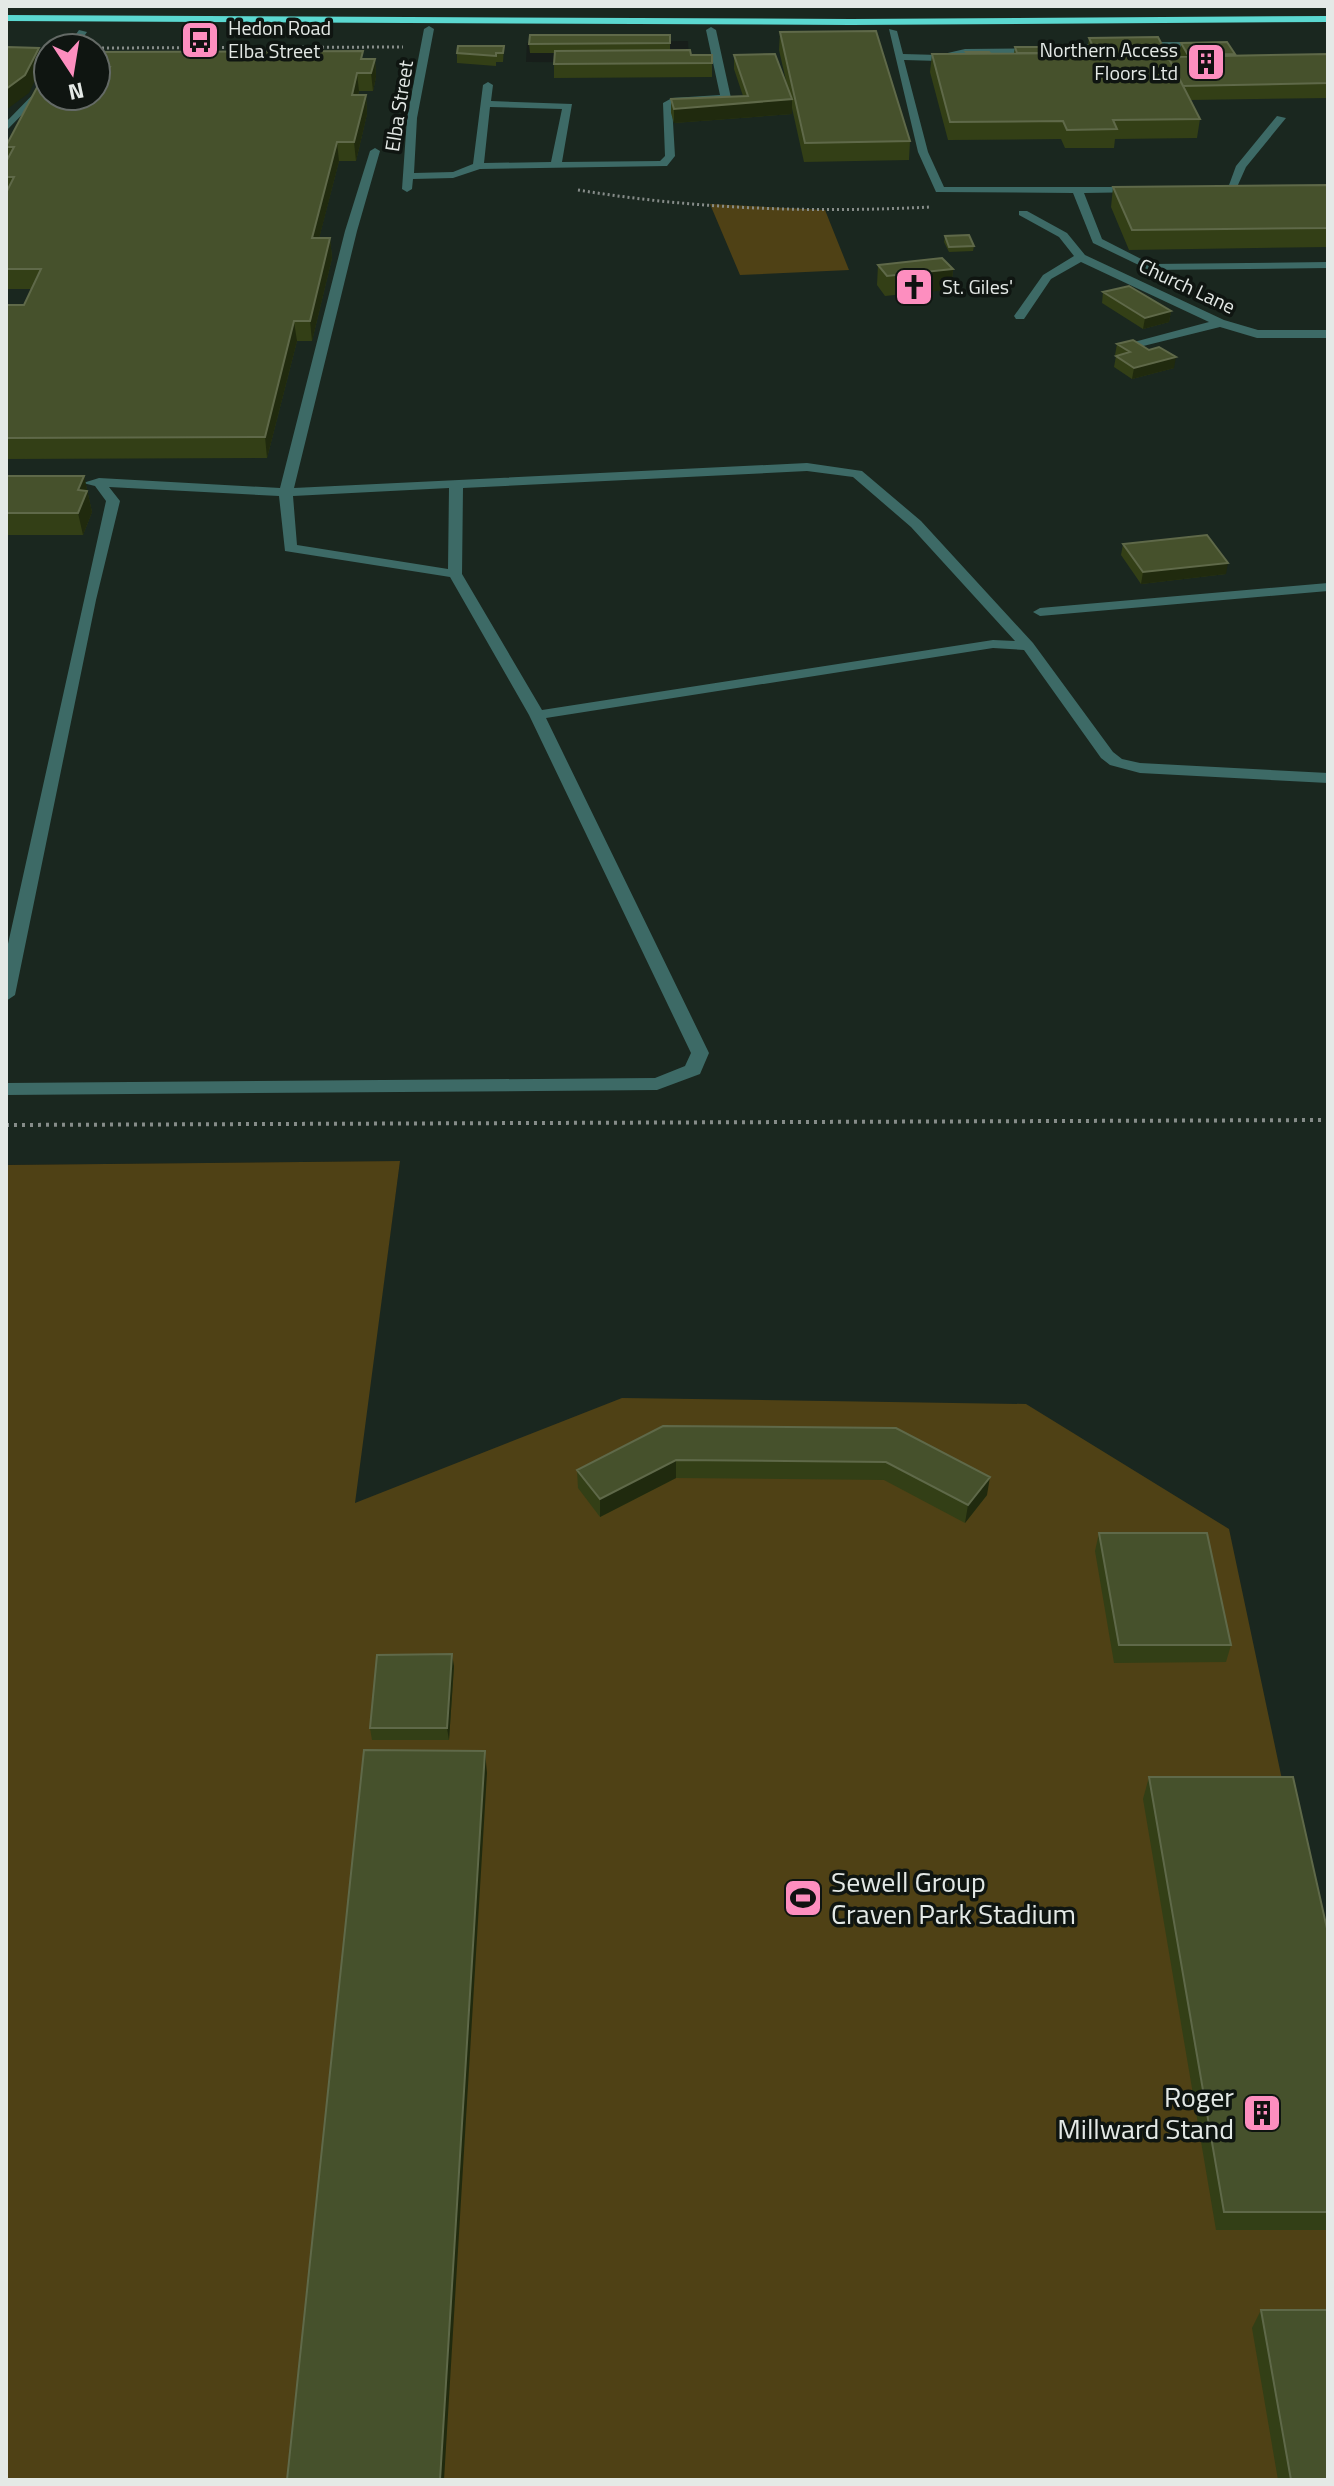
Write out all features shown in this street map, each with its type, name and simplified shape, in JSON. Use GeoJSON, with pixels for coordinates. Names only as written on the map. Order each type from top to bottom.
{"type":"FeatureCollection","features":[{"type":"Feature","properties":{"kind":"highway"},"geometry":{"type":"LineString","coordinates":[[6,18],[836,22],[1328,19]]}},
{"type":"Feature","properties":{"kind":"highway"},"geometry":{"type":"LineString","coordinates":[[82,32],[1328,28]]}},
{"type":"Feature","properties":{"kind":"street","name":"Elba Street"},"geometry":{"type":"LineString","coordinates":[[407,189],[412,118],[429,29]]}},
{"type":"Feature","properties":{"kind":"street"},"geometry":{"type":"LineString","coordinates":[[408,176],[450,176],[469,172],[478,166],[663,164],[670,156],[667,105],[672,101],[726,98],[711,30]]}},
{"type":"Feature","properties":{"kind":"street"},"geometry":{"type":"LineString","coordinates":[[892,31],[923,152],[940,190],[1157,190]]}},
{"type":"Feature","properties":{"kind":"street"},"geometry":{"type":"LineString","coordinates":[[898,57],[939,58],[965,52],[1064,51],[1101,45],[1215,44]]}},
{"type":"Feature","properties":{"kind":"street"},"geometry":{"type":"LineString","coordinates":[[478,166],[488,85]]}},
{"type":"Feature","properties":{"kind":"street"},"geometry":{"type":"LineString","coordinates":[[6,128],[32,100]]}},
{"type":"Feature","properties":{"kind":"street"},"geometry":{"type":"LineString","coordinates":[[486,104],[568,106],[556,166]]}},
{"type":"Feature","properties":{"kind":"street"},"geometry":{"type":"LineString","coordinates":[[1229,194],[1241,166],[1281,118]]}},
{"type":"Feature","properties":{"kind":"street"},"geometry":{"type":"LineString","coordinates":[[375,151],[351,231],[286,492],[290,548],[455,574]]}},
{"type":"Feature","properties":{"kind":"street"},"geometry":{"type":"LineString","coordinates":[[1078,191],[1097,241],[1149,267],[1328,265]]}},
{"type":"Feature","properties":{"kind":"street"},"geometry":{"type":"LineString","coordinates":[[1216,193],[1245,196]]}},
{"type":"Feature","properties":{"kind":"street","name":"Church Lane"},"geometry":{"type":"LineString","coordinates":[[1023,213],[1063,235],[1081,257],[1220,323],[1257,334],[1328,334]]}},
{"type":"Feature","properties":{"kind":"street"},"geometry":{"type":"LineString","coordinates":[[1020,316],[1047,277],[1081,257]]}},
{"type":"Feature","properties":{"kind":"street"},"geometry":{"type":"LineString","coordinates":[[1123,349],[1220,323]]}},
{"type":"Feature","properties":{"kind":"street"},"geometry":{"type":"LineString","coordinates":[[68,483],[286,492],[807,467],[857,474],[916,524],[1028,646],[1116,762],[1140,768],[1328,778]]}},
{"type":"Feature","properties":{"kind":"street"},"geometry":{"type":"LineString","coordinates":[[6,995],[89,600],[113,501],[99,482]]}},
{"type":"Feature","properties":{"kind":"street"},"geometry":{"type":"LineString","coordinates":[[6,1089],[657,1084],[693,1070],[700,1053],[537,715],[455,574],[456,486]]}},
{"type":"Feature","properties":{"kind":"street"},"geometry":{"type":"LineString","coordinates":[[1040,612],[1328,587]]}},
{"type":"Feature","properties":{"kind":"street"},"geometry":{"type":"LineString","coordinates":[[537,715],[993,644],[1028,646]]}},
{"type":"Feature","properties":{"kind":"path"},"geometry":{"type":"LineString","coordinates":[[573,189],[645,201],[868,210],[933,207]]}},
{"type":"Feature","properties":{"kind":"path"},"geometry":{"type":"LineString","coordinates":[[6,1125],[1328,1120]]}},
{"type":"Feature","properties":{"kind":"shaded area"},"geometry":{"type":"Polygon","coordinates":[[[6,6],[1328,6],[1328,2480],[221,2480],[400,1161],[6,1165],[6,6]],[[688,41],[527,43],[526,62],[689,63],[688,41]]]}},
{"type":"Feature","properties":{"kind":"shaded area"},"geometry":{"type":"Polygon","coordinates":[[[710,204],[825,210],[849,270],[740,275],[710,204]]]}},
{"type":"Feature","properties":{"kind":"shaded area","name":"Sewell Group Craven Park Stadium"},"geometry":{"type":"Polygon","coordinates":[[[400,1161],[355,1503],[622,1398],[1026,1404],[1229,1529],[1328,1997],[1328,2480],[6,2480],[6,1165],[400,1161]]]}},
{"type":"Feature","properties":{"kind":"building"},"geometry":{"type":"Polygon","coordinates":[[[876,31],[910,141],[805,143],[780,32],[876,31]]]}},
{"type":"Feature","properties":{"kind":"building"},"geometry":{"type":"Polygon","coordinates":[[[530,35],[670,35],[670,43],[529,44],[530,35]]]}},
{"type":"Feature","properties":{"kind":"building"},"geometry":{"type":"Polygon","coordinates":[[[1158,37],[1200,119],[1113,120],[1117,129],[1067,130],[1063,121],[950,122],[932,54],[1096,53],[1089,38],[1158,37]]]}},
{"type":"Feature","properties":{"kind":"building"},"geometry":{"type":"Polygon","coordinates":[[[1227,42],[1235,54],[1188,55],[1181,43],[1227,42]]]}},
{"type":"Feature","properties":{"kind":"building"},"geometry":{"type":"Polygon","coordinates":[[[458,46],[504,46],[503,53],[496,53],[496,56],[457,53],[458,46]]]}},
{"type":"Feature","properties":{"kind":"building"},"geometry":{"type":"Polygon","coordinates":[[[1015,47],[1061,47],[1063,53],[1017,53],[1015,47]]]}},
{"type":"Feature","properties":{"kind":"building"},"geometry":{"type":"Polygon","coordinates":[[[32,48],[32,62],[25,75],[6,89],[6,49],[32,48]]]}},
{"type":"Feature","properties":{"kind":"building"},"geometry":{"type":"Polygon","coordinates":[[[690,50],[691,55],[712,55],[712,63],[554,64],[555,51],[690,50]]]}},
{"type":"Feature","properties":{"kind":"building"},"geometry":{"type":"Polygon","coordinates":[[[363,51],[361,59],[375,59],[371,73],[357,73],[352,95],[366,95],[354,142],[337,142],[312,238],[330,238],[310,321],[294,321],[265,437],[6,438],[6,305],[24,305],[41,269],[6,269],[6,193],[14,177],[6,177],[6,162],[14,147],[6,146],[32,97],[32,112],[112,112],[112,52],[363,51]]]}},
{"type":"Feature","properties":{"kind":"building"},"geometry":{"type":"Polygon","coordinates":[[[775,54],[792,99],[674,109],[671,99],[748,96],[734,55],[775,54]]]}},
{"type":"Feature","properties":{"kind":"building"},"geometry":{"type":"Polygon","coordinates":[[[1328,54],[1328,83],[1183,86],[1168,57],[1328,54]]]}},
{"type":"Feature","properties":{"kind":"building"},"geometry":{"type":"Polygon","coordinates":[[[1328,185],[1328,228],[1132,230],[1113,187],[1328,185]]]}},
{"type":"Feature","properties":{"kind":"building"},"geometry":{"type":"Polygon","coordinates":[[[969,235],[974,246],[949,247],[945,236],[969,235]]]}},
{"type":"Feature","properties":{"kind":"building"},"geometry":{"type":"Polygon","coordinates":[[[942,258],[953,269],[887,276],[878,265],[942,258]]]}},
{"type":"Feature","properties":{"kind":"building"},"geometry":{"type":"Polygon","coordinates":[[[1129,286],[1171,311],[1145,318],[1103,292],[1129,286]]]}},
{"type":"Feature","properties":{"kind":"building"},"geometry":{"type":"Polygon","coordinates":[[[1133,340],[1149,350],[1159,347],[1176,357],[1134,368],[1116,356],[1130,352],[1117,344],[1133,340]]]}},
{"type":"Feature","properties":{"kind":"building"},"geometry":{"type":"Polygon","coordinates":[[[6,476],[84,476],[78,490],[87,491],[78,513],[6,513],[6,476]]]}},
{"type":"Feature","properties":{"kind":"building"},"geometry":{"type":"Polygon","coordinates":[[[1207,535],[1228,563],[1143,572],[1123,544],[1207,535]]]}},
{"type":"Feature","properties":{"kind":"building"},"geometry":{"type":"Polygon","coordinates":[[[663,1426],[896,1428],[990,1477],[968,1505],[886,1462],[676,1460],[600,1499],[577,1470],[663,1426]]]}},
{"type":"Feature","properties":{"kind":"building"},"geometry":{"type":"Polygon","coordinates":[[[1099,1533],[1207,1533],[1231,1645],[1119,1645],[1099,1533]]]}},
{"type":"Feature","properties":{"kind":"building"},"geometry":{"type":"Polygon","coordinates":[[[452,1654],[447,1728],[370,1728],[377,1655],[452,1654]]]}},
{"type":"Feature","properties":{"kind":"building"},"geometry":{"type":"Polygon","coordinates":[[[364,1750],[485,1751],[440,2480],[287,2480],[364,1750]]]}},
{"type":"Feature","properties":{"kind":"building","name":"Roger Millward Stand"},"geometry":{"type":"Polygon","coordinates":[[[1149,1777],[1293,1777],[1328,1933],[1328,2212],[1224,2212],[1149,1777]]]}},
{"type":"Feature","properties":{"kind":"building"},"geometry":{"type":"Polygon","coordinates":[[[1261,2310],[1328,2310],[1328,2480],[1291,2480],[1261,2310]]]}},
{"type":"Feature","properties":{"kind":"place","name":"Hedon Road Elba Street"},"geometry":{"type":"Point","coordinates":[200,40]}},
{"type":"Feature","properties":{"kind":"place","name":"Northern Access Floors Ltd"},"geometry":{"type":"Point","coordinates":[1206,62]}},
{"type":"Feature","properties":{"kind":"place","name":"St. Giles'"},"geometry":{"type":"Point","coordinates":[914,287]}},
{"type":"Feature","properties":{"kind":"place","name":"Sewell Group Craven Park Stadium"},"geometry":{"type":"Point","coordinates":[803,1898]}},
{"type":"Feature","properties":{"kind":"place","name":"Roger Millward Stand"},"geometry":{"type":"Point","coordinates":[1262,2113]}}]}
